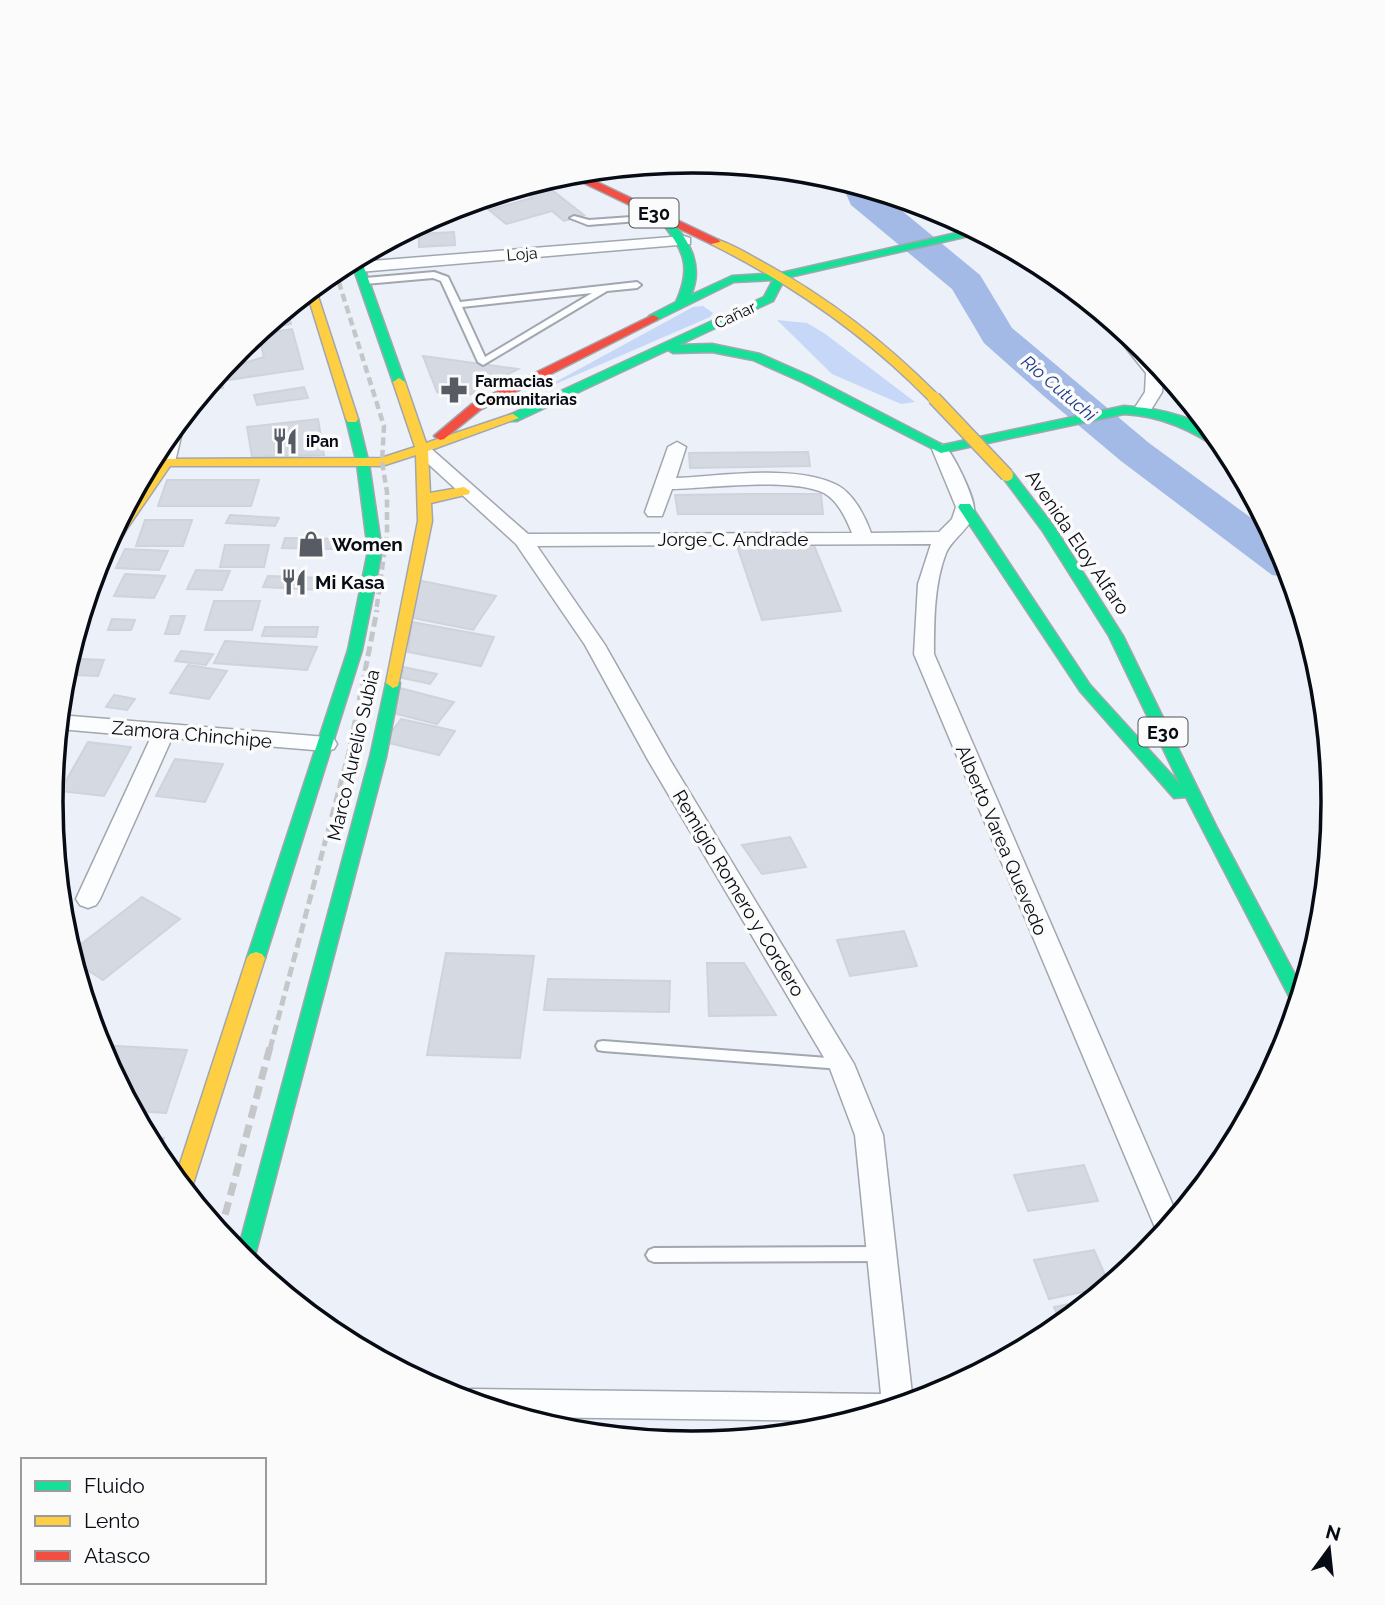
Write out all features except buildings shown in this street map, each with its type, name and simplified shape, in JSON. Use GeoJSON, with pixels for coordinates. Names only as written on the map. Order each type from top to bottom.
{"type":"FeatureCollection","features":[{"type":"Feature","properties":{"kind":"main road","name":"Avenida Eloy Alfaro"},"geometry":{"type":"LineString","coordinates":[[588,182],[781,276],[819,298],[901,363],[1007,475],[1048,528],[1116,636],[1208,826],[1294,989]]}},
{"type":"Feature","properties":{"kind":"main road"},"geometry":{"type":"LineString","coordinates":[[662,217],[684,241],[694,265],[694,278],[682,302]]}},
{"type":"Feature","properties":{"kind":"main road"},"geometry":{"type":"LineString","coordinates":[[781,276],[832,262],[963,234]]}},
{"type":"Feature","properties":{"kind":"main road","name":"Marco Aurelio Subia"},"geometry":{"type":"LineString","coordinates":[[248,1249],[377,757],[425,522],[422,450],[360,269]]}},
{"type":"Feature","properties":{"kind":"main road","name":"Cañar"},"geometry":{"type":"LineString","coordinates":[[422,450],[476,407],[682,302],[732,279],[781,276]]}},
{"type":"Feature","properties":{"kind":"main road","name":"Cañar"},"geometry":{"type":"LineString","coordinates":[[163,462],[363,464],[422,450],[500,424],[769,299],[781,276]]}},
{"type":"Feature","properties":{"kind":"main road","name":"Marco Aurelio Subia"},"geometry":{"type":"LineString","coordinates":[[186,1176],[355,650],[374,551],[363,464],[314,299]]}},
{"type":"Feature","properties":{"kind":"main road"},"geometry":{"type":"LineString","coordinates":[[659,351],[712,348],[756,357],[798,375],[941,449],[1143,409],[1184,419],[1199,430]]}},
{"type":"Feature","properties":{"kind":"main road"},"geometry":{"type":"LineString","coordinates":[[403,393],[411,402],[428,407]]}},
{"type":"Feature","properties":{"kind":"main road"},"geometry":{"type":"LineString","coordinates":[[447,410],[476,407]]}},
{"type":"Feature","properties":{"kind":"main road"},"geometry":{"type":"LineString","coordinates":[[424,501],[433,496],[464,491]]}},
{"type":"Feature","properties":{"kind":"main road"},"geometry":{"type":"LineString","coordinates":[[965,507],[1085,688],[1208,826]]}},
{"type":"Feature","properties":{"kind":"street","name":"Loja"},"geometry":{"type":"LineString","coordinates":[[360,269],[684,241]]}},
{"type":"Feature","properties":{"kind":"street"},"geometry":{"type":"LineString","coordinates":[[1143,409],[1154,393],[1157,382],[1155,375]]}},
{"type":"Feature","properties":{"kind":"street"},"geometry":{"type":"LineString","coordinates":[[655,512],[677,447]]}},
{"type":"Feature","properties":{"kind":"street"},"geometry":{"type":"LineString","coordinates":[[941,449],[965,507]]}},
{"type":"Feature","properties":{"kind":"street","name":"Remigio Romero y Cordero"},"geometry":{"type":"LineString","coordinates":[[422,450],[464,491],[523,540],[595,645],[659,760],[841,1064],[869,1135],[895,1399]]}},
{"type":"Feature","properties":{"kind":"street"},"geometry":{"type":"LineString","coordinates":[[666,484],[796,482],[820,485],[836,494],[859,526],[863,538]]}},
{"type":"Feature","properties":{"kind":"street","name":"Alberto Varea Quevedo"},"geometry":{"type":"LineString","coordinates":[[965,507],[960,524],[943,538],[937,551],[927,606],[924,654],[1165,1219]]}},
{"type":"Feature","properties":{"kind":"street","name":"Jorge C. Andrade"},"geometry":{"type":"LineString","coordinates":[[523,540],[943,538]]}},
{"type":"Feature","properties":{"kind":"street","name":"Zamora Chinchipe"},"geometry":{"type":"LineString","coordinates":[[68,723],[164,733],[326,744]]}},
{"type":"Feature","properties":{"kind":"street"},"geometry":{"type":"LineString","coordinates":[[88,899],[164,733]]}},
{"type":"Feature","properties":{"kind":"street"},"geometry":{"type":"LineString","coordinates":[[505,1403],[866,1408]]}},
{"type":"Feature","properties":{"kind":"lane"},"geometry":{"type":"LineString","coordinates":[[574,218],[588,223],[662,217]]}},
{"type":"Feature","properties":{"kind":"lane"},"geometry":{"type":"LineString","coordinates":[[360,269],[435,275],[445,279],[483,362],[605,289]]}},
{"type":"Feature","properties":{"kind":"lane"},"geometry":{"type":"LineString","coordinates":[[456,305],[637,285]]}},
{"type":"Feature","properties":{"kind":"lane"},"geometry":{"type":"LineString","coordinates":[[603,1046],[841,1064]]}},
{"type":"Feature","properties":{"kind":"lane"},"geometry":{"type":"LineString","coordinates":[[654,1255],[882,1254]]}},
{"type":"Feature","properties":{"kind":"shaded area"},"geometry":{"type":"Polygon","coordinates":[[[703,306],[713,313],[710,317],[537,392],[693,307],[703,306]]]}},
{"type":"Feature","properties":{"kind":"shaded area"},"geometry":{"type":"Polygon","coordinates":[[[777,320],[807,323],[824,333],[915,402],[901,404],[832,374],[777,320]]]}},
{"type":"Feature","properties":{"kind":"waterway","name":"Río Cutuchi"},"geometry":{"type":"LineString","coordinates":[[862,196],[967,283],[997,335],[1135,452],[1270,552]]}},
{"type":"Feature","properties":{"kind":"railway"},"geometry":{"type":"LineString","coordinates":[[339,282],[384,426],[382,462],[387,492],[387,534],[376,612]]}},
{"type":"Feature","properties":{"kind":"railway"},"geometry":{"type":"LineString","coordinates":[[270,1049],[349,752],[377,610]]}},
{"type":"Feature","properties":{"kind":"railway"},"geometry":{"type":"LineString","coordinates":[[223,1222],[270,1047]]}},
{"type":"Feature","properties":{"kind":"traffic: fast"},"geometry":{"type":"LineString","coordinates":[[665,220],[681,239],[690,258],[690,279],[682,302]]}},
{"type":"Feature","properties":{"kind":"traffic: fast"},"geometry":{"type":"LineString","coordinates":[[653,318],[732,279],[781,276],[963,235]]}},
{"type":"Feature","properties":{"kind":"traffic: fast"},"geometry":{"type":"LineString","coordinates":[[360,269],[399,382]]}},
{"type":"Feature","properties":{"kind":"traffic: fast"},"geometry":{"type":"LineString","coordinates":[[513,418],[769,299],[781,276]]}},
{"type":"Feature","properties":{"kind":"traffic: fast"},"geometry":{"type":"LineString","coordinates":[[673,349],[712,348],[756,357],[806,379],[941,449],[1124,410],[1166,416],[1201,431]]}},
{"type":"Feature","properties":{"kind":"traffic: fast"},"geometry":{"type":"LineString","coordinates":[[256,958],[355,650],[375,551],[363,464],[352,419]]}},
{"type":"Feature","properties":{"kind":"traffic: fast"},"geometry":{"type":"LineString","coordinates":[[1007,475],[1048,528],[1116,636],[1208,826],[1294,989]]}},
{"type":"Feature","properties":{"kind":"traffic: fast"},"geometry":{"type":"LineString","coordinates":[[965,507],[1085,688],[1180,794]]}},
{"type":"Feature","properties":{"kind":"traffic: fast"},"geometry":{"type":"LineString","coordinates":[[248,1249],[378,757],[393,683]]}},
{"type":"Feature","properties":{"kind":"traffic: slow"},"geometry":{"type":"LineString","coordinates":[[715,242],[776,274],[832,310],[884,350],[934,398]]}},
{"type":"Feature","properties":{"kind":"traffic: slow"},"geometry":{"type":"LineString","coordinates":[[314,299],[352,419]]}},
{"type":"Feature","properties":{"kind":"traffic: slow"},"geometry":{"type":"LineString","coordinates":[[393,683],[425,521],[422,450],[399,382]]}},
{"type":"Feature","properties":{"kind":"traffic: slow"},"geometry":{"type":"LineString","coordinates":[[934,398],[1007,475]]}},
{"type":"Feature","properties":{"kind":"traffic: slow"},"geometry":{"type":"LineString","coordinates":[[144,494],[166,462],[382,462],[513,418]]}},
{"type":"Feature","properties":{"kind":"traffic: slow"},"geometry":{"type":"LineString","coordinates":[[424,501],[433,496],[464,491]]}},
{"type":"Feature","properties":{"kind":"traffic: slow"},"geometry":{"type":"LineString","coordinates":[[186,1176],[256,958]]}},
{"type":"Feature","properties":{"kind":"traffic: jam"},"geometry":{"type":"LineString","coordinates":[[588,182],[715,242]]}},
{"type":"Feature","properties":{"kind":"traffic: jam"},"geometry":{"type":"LineString","coordinates":[[440,436],[476,407],[653,318]]}},
{"type":"Feature","properties":{"kind":"place","name":"Farmacias Comunitarias"},"geometry":{"type":"Point","coordinates":[454,390]}},
{"type":"Feature","properties":{"kind":"place","name":"iPan"},"geometry":{"type":"Point","coordinates":[285,441]}},
{"type":"Feature","properties":{"kind":"place","name":"Women"},"geometry":{"type":"Point","coordinates":[311,544]}},
{"type":"Feature","properties":{"kind":"place","name":"Mi Kasa"},"geometry":{"type":"Point","coordinates":[294,582]}}]}
